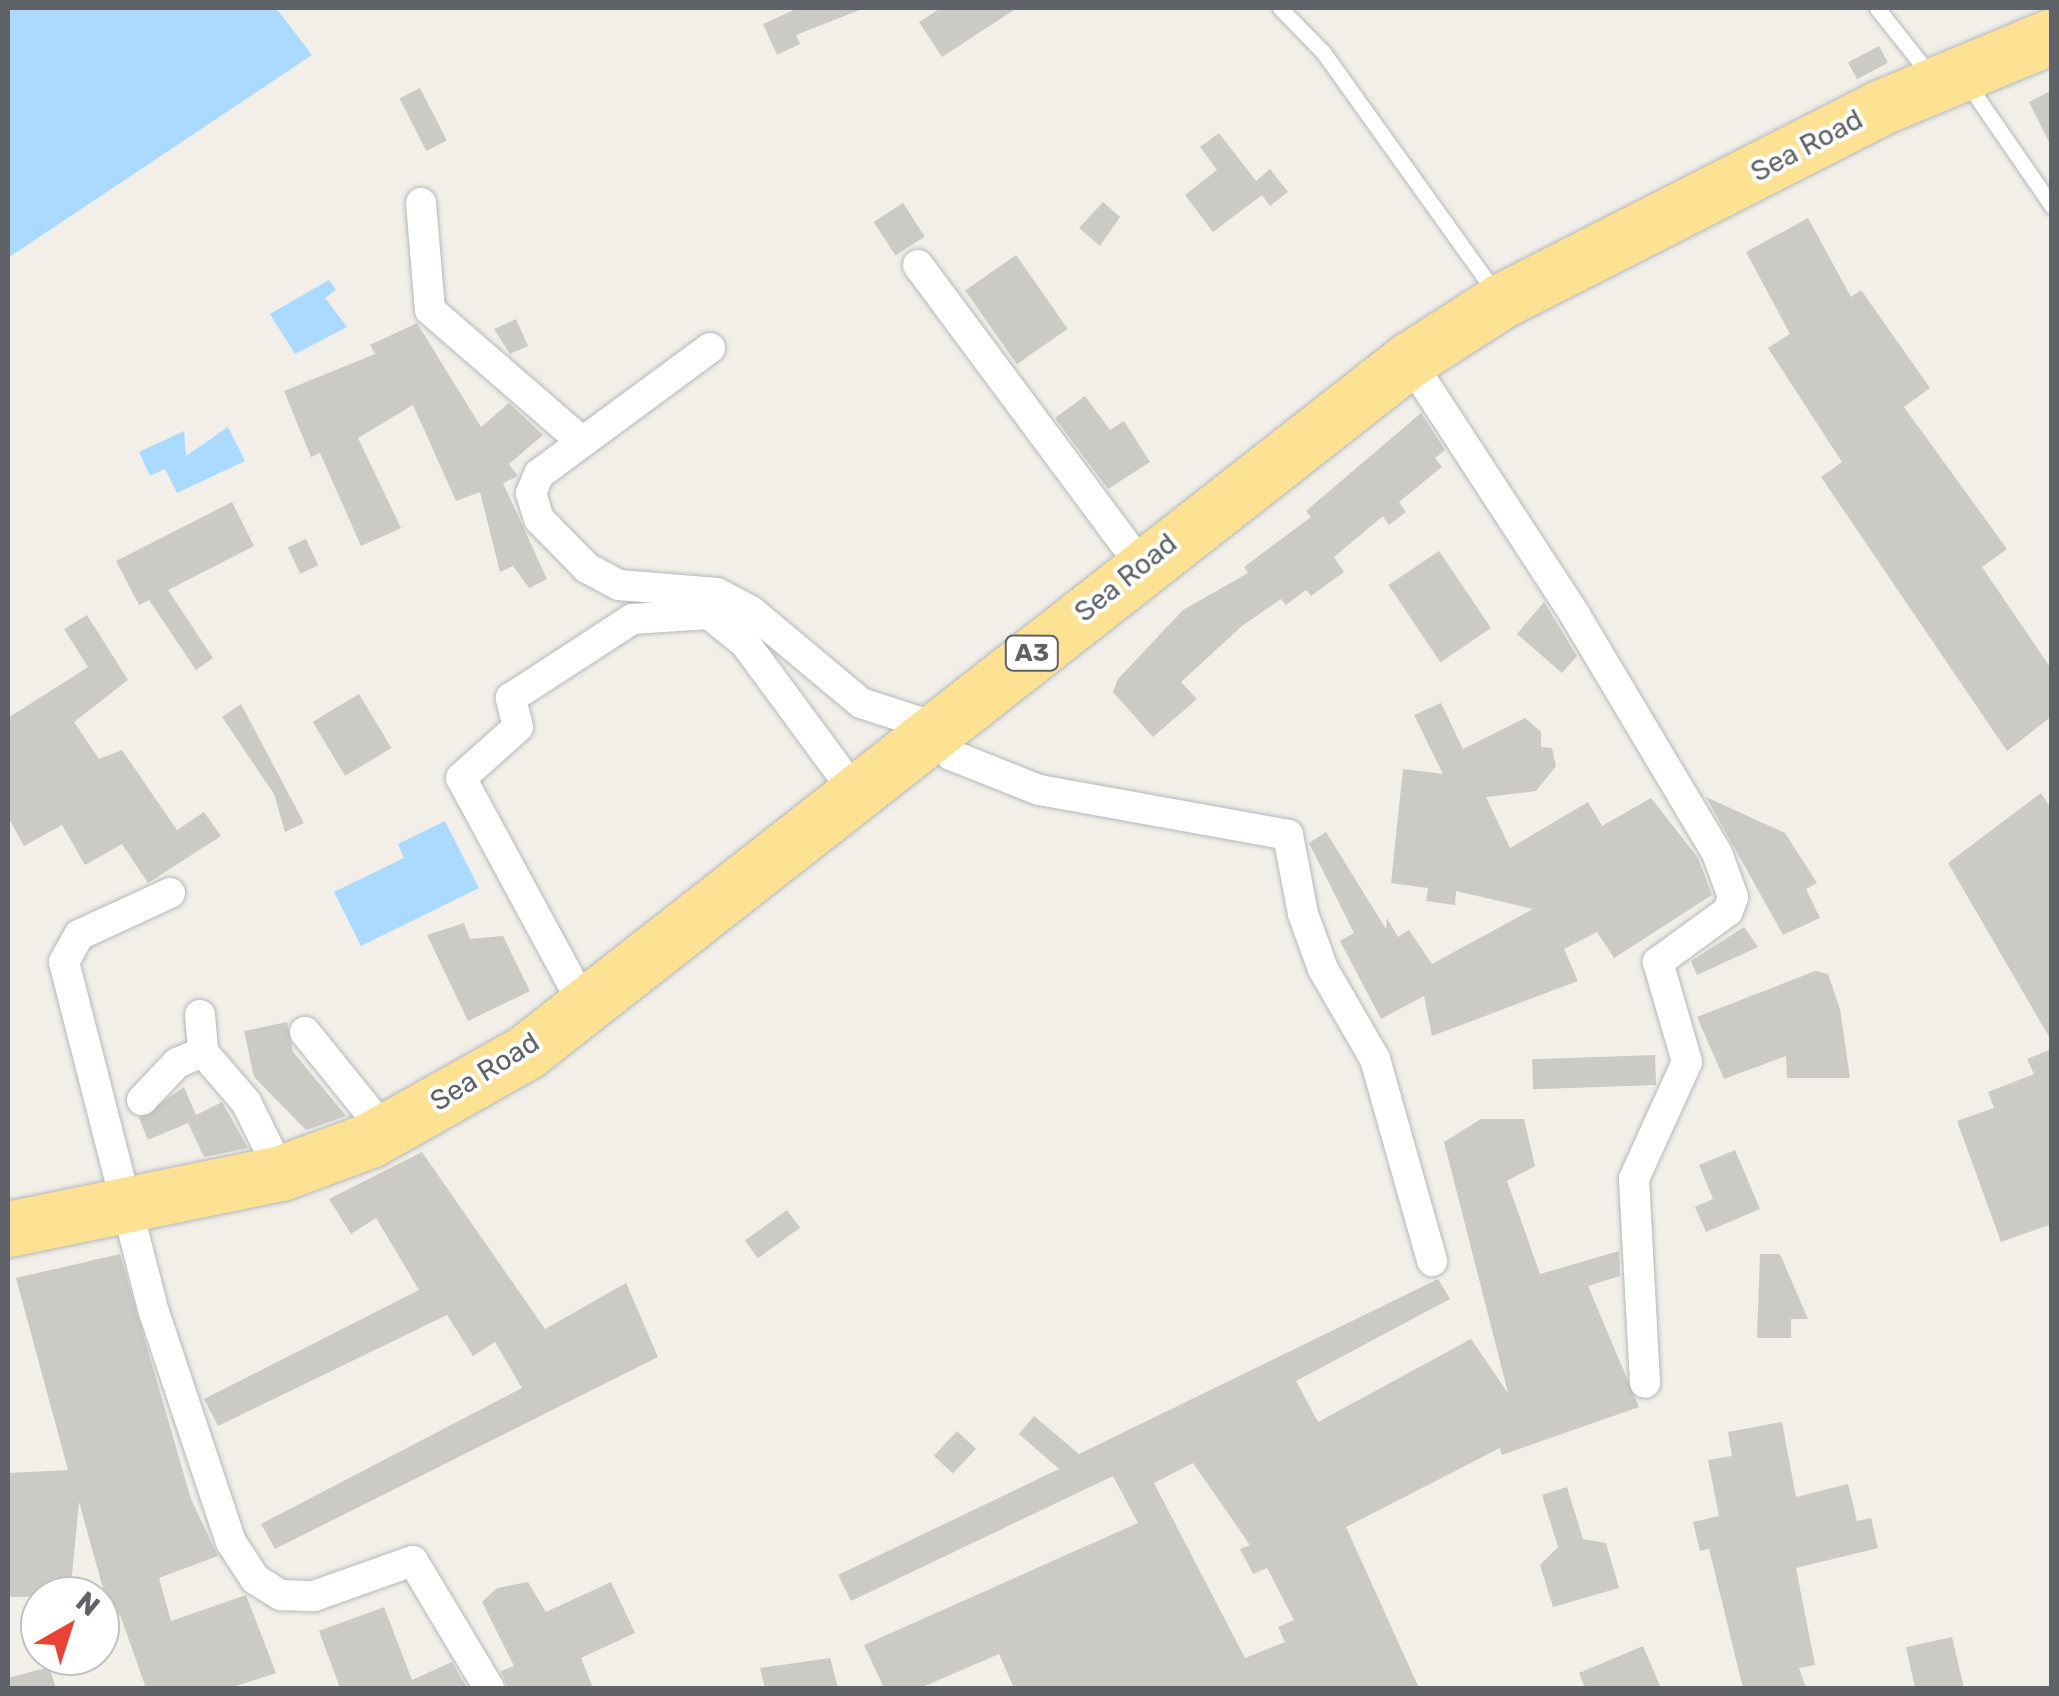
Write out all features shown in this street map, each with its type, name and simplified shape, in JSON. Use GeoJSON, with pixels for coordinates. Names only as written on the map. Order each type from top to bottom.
{"type":"FeatureCollection","features":[{"type":"Feature","properties":{"kind":"highway","name":"Sea Road"},"geometry":{"type":"LineString","coordinates":[[8,1229],[131,1209],[281,1173],[386,1131],[585,1007],[858,796],[1141,565],[1409,360],[1501,301],[1958,74],[2052,36]]}},
{"type":"Feature","properties":{"kind":"street"},"geometry":{"type":"LineString","coordinates":[[421,203],[430,310],[578,438]]}},
{"type":"Feature","properties":{"kind":"street"},"geometry":{"type":"LineString","coordinates":[[918,265],[1141,565]]}},
{"type":"Feature","properties":{"kind":"street"},"geometry":{"type":"LineString","coordinates":[[710,348],[578,438],[531,493],[540,519],[587,568],[619,585],[717,593],[862,703],[938,728],[951,754],[1039,790],[1288,834],[1303,914],[1322,969],[1376,1059],[1432,1261]]}},
{"type":"Feature","properties":{"kind":"street"},"geometry":{"type":"LineString","coordinates":[[1409,360],[1575,615],[1717,854],[1733,897],[1728,911],[1658,962],[1687,1062],[1634,1179],[1645,1382]]}},
{"type":"Feature","properties":{"kind":"street"},"geometry":{"type":"LineString","coordinates":[[585,1007],[461,778],[518,728],[510,698],[632,619],[709,614],[744,643],[858,796]]}},
{"type":"Feature","properties":{"kind":"street"},"geometry":{"type":"LineString","coordinates":[[170,893],[79,935],[64,962],[131,1209],[154,1312],[246,1569],[281,1595],[314,1596],[413,1561],[490,1688]]}},
{"type":"Feature","properties":{"kind":"street"},"geometry":{"type":"LineString","coordinates":[[200,1015],[203,1052],[246,1102],[281,1173]]}},
{"type":"Feature","properties":{"kind":"street"},"geometry":{"type":"LineString","coordinates":[[305,1032],[386,1131]]}},
{"type":"Feature","properties":{"kind":"street"},"geometry":{"type":"LineString","coordinates":[[142,1100],[177,1062],[203,1052]]}},
{"type":"Feature","properties":{"kind":"lane"},"geometry":{"type":"LineString","coordinates":[[1280,8],[1322,52],[1501,301]]}},
{"type":"Feature","properties":{"kind":"lane"},"geometry":{"type":"LineString","coordinates":[[1877,8],[1958,74],[2052,206]]}},
{"type":"Feature","properties":{"kind":"water"},"geometry":{"type":"Polygon","coordinates":[[[8,8],[276,8],[312,55],[8,258],[8,8]]]}},
{"type":"Feature","properties":{"kind":"water"},"geometry":{"type":"Polygon","coordinates":[[[329,280],[336,290],[325,298],[347,327],[295,354],[270,314],[329,280]]]}},
{"type":"Feature","properties":{"kind":"water"},"geometry":{"type":"Polygon","coordinates":[[[228,427],[245,461],[177,493],[165,469],[150,476],[139,452],[184,431],[186,456],[228,427]]]}},
{"type":"Feature","properties":{"kind":"water"},"geometry":{"type":"Polygon","coordinates":[[[445,821],[479,888],[361,946],[334,892],[404,858],[398,844],[445,821]]]}},
{"type":"Feature","properties":{"kind":"building"},"geometry":{"type":"Polygon","coordinates":[[[798,8],[862,9],[796,35],[800,44],[777,55],[763,24],[798,8]]]}},
{"type":"Feature","properties":{"kind":"building"},"geometry":{"type":"Polygon","coordinates":[[[941,8],[1017,8],[942,57],[919,22],[941,8]]]}},
{"type":"Feature","properties":{"kind":"building"},"geometry":{"type":"Polygon","coordinates":[[[1879,46],[1888,63],[1857,79],[1848,62],[1879,46]]]}},
{"type":"Feature","properties":{"kind":"building"},"geometry":{"type":"Polygon","coordinates":[[[420,88],[447,141],[426,151],[400,98],[420,88]]]}},
{"type":"Feature","properties":{"kind":"building"},"geometry":{"type":"Polygon","coordinates":[[[2052,90],[2052,148],[2029,102],[2052,90]]]}},
{"type":"Feature","properties":{"kind":"building"},"geometry":{"type":"Polygon","coordinates":[[[1219,133],[1256,181],[1270,169],[1288,192],[1270,206],[1262,195],[1213,232],[1185,195],[1217,170],[1200,147],[1219,133]]]}},
{"type":"Feature","properties":{"kind":"building"},"geometry":{"type":"Polygon","coordinates":[[[1103,202],[1120,217],[1100,246],[1079,228],[1103,202]]]}},
{"type":"Feature","properties":{"kind":"building"},"geometry":{"type":"Polygon","coordinates":[[[903,203],[925,237],[895,256],[874,222],[903,203]]]}},
{"type":"Feature","properties":{"kind":"building"},"geometry":{"type":"Polygon","coordinates":[[[1808,218],[1851,297],[1861,290],[1930,388],[1904,407],[2007,549],[1982,567],[2052,670],[2052,716],[2007,751],[1821,477],[1842,462],[1768,348],[1790,334],[1746,252],[1808,218]]]}},
{"type":"Feature","properties":{"kind":"building"},"geometry":{"type":"Polygon","coordinates":[[[1016,255],[1068,329],[1017,364],[965,291],[1016,255]]]}},
{"type":"Feature","properties":{"kind":"building"},"geometry":{"type":"Polygon","coordinates":[[[516,319],[528,346],[510,354],[494,329],[516,319]]]}},
{"type":"Feature","properties":{"kind":"building"},"geometry":{"type":"Polygon","coordinates":[[[417,323],[481,427],[509,403],[543,435],[509,464],[518,476],[503,483],[547,579],[529,588],[513,566],[500,572],[480,492],[456,501],[413,405],[358,438],[401,528],[361,546],[320,453],[311,457],[284,391],[375,354],[370,345],[417,323]]]}},
{"type":"Feature","properties":{"kind":"building"},"geometry":{"type":"Polygon","coordinates":[[[1085,396],[1110,430],[1124,421],[1150,462],[1108,489],[1055,418],[1085,396]]]}},
{"type":"Feature","properties":{"kind":"building"},"geometry":{"type":"Polygon","coordinates":[[[1421,413],[1445,450],[1435,458],[1442,467],[1399,502],[1406,512],[1389,525],[1383,516],[1334,557],[1344,572],[1311,596],[1306,590],[1286,605],[1281,599],[1242,626],[1181,682],[1197,699],[1153,737],[1113,692],[1118,679],[1183,610],[1248,573],[1244,567],[1311,517],[1306,511],[1421,413]]]}},
{"type":"Feature","properties":{"kind":"building"},"geometry":{"type":"Polygon","coordinates":[[[232,502],[254,546],[168,590],[213,658],[196,670],[149,600],[139,605],[116,561],[232,502]]]}},
{"type":"Feature","properties":{"kind":"building"},"geometry":{"type":"Polygon","coordinates":[[[306,539],[318,565],[300,574],[288,547],[306,539]]]}},
{"type":"Feature","properties":{"kind":"building"},"geometry":{"type":"Polygon","coordinates":[[[1439,551],[1491,628],[1440,662],[1388,585],[1439,551]]]}},
{"type":"Feature","properties":{"kind":"building"},"geometry":{"type":"Polygon","coordinates":[[[1544,602],[1577,656],[1562,673],[1517,634],[1544,602]]]}},
{"type":"Feature","properties":{"kind":"building"},"geometry":{"type":"Polygon","coordinates":[[[87,615],[128,680],[74,722],[99,759],[122,750],[177,830],[204,812],[221,836],[148,883],[122,844],[85,865],[62,825],[24,846],[8,817],[8,718],[88,667],[64,629],[87,615]]]}},
{"type":"Feature","properties":{"kind":"building"},"geometry":{"type":"Polygon","coordinates":[[[359,694],[391,748],[345,776],[313,722],[359,694]]]}},
{"type":"Feature","properties":{"kind":"building"},"geometry":{"type":"Polygon","coordinates":[[[1441,703],[1463,749],[1525,718],[1541,732],[1541,747],[1552,748],[1556,766],[1536,791],[1486,797],[1510,848],[1588,802],[1602,826],[1651,798],[1698,858],[1712,895],[1614,958],[1597,932],[1564,949],[1578,981],[1432,1036],[1424,996],[1381,1019],[1340,941],[1354,933],[1309,843],[1326,832],[1386,929],[1387,918],[1398,937],[1409,930],[1432,964],[1533,909],[1456,891],[1455,905],[1426,901],[1428,888],[1391,883],[1403,769],[1443,774],[1414,715],[1441,703]]]}},
{"type":"Feature","properties":{"kind":"building"},"geometry":{"type":"Polygon","coordinates":[[[241,704],[304,823],[285,832],[274,794],[222,717],[241,704]]]}},
{"type":"Feature","properties":{"kind":"building"},"geometry":{"type":"Polygon","coordinates":[[[2041,793],[2052,810],[2052,1042],[1948,863],[2041,793]]]}},
{"type":"Feature","properties":{"kind":"building"},"geometry":{"type":"Polygon","coordinates":[[[1706,797],[1785,833],[1817,883],[1806,889],[1820,918],[1783,935],[1706,797]]]}},
{"type":"Feature","properties":{"kind":"building"},"geometry":{"type":"Polygon","coordinates":[[[464,923],[470,939],[503,936],[530,991],[468,1021],[427,935],[464,923]]]}},
{"type":"Feature","properties":{"kind":"building"},"geometry":{"type":"Polygon","coordinates":[[[1744,927],[1758,947],[1697,975],[1691,961],[1744,927]]]}},
{"type":"Feature","properties":{"kind":"building"},"geometry":{"type":"Polygon","coordinates":[[[1815,971],[1828,974],[1840,1009],[1850,1078],[1787,1078],[1786,1056],[1724,1079],[1697,1017],[1815,971]]]}},
{"type":"Feature","properties":{"kind":"building"},"geometry":{"type":"Polygon","coordinates":[[[287,1022],[293,1052],[346,1116],[306,1130],[254,1077],[244,1031],[287,1022]]]}},
{"type":"Feature","properties":{"kind":"building"},"geometry":{"type":"Polygon","coordinates":[[[2052,1049],[2052,1224],[2001,1242],[1957,1121],[1994,1108],[1988,1092],[2034,1074],[2027,1059],[2052,1049]]]}},
{"type":"Feature","properties":{"kind":"building"},"geometry":{"type":"Polygon","coordinates":[[[1655,1055],[1656,1085],[1533,1089],[1532,1059],[1655,1055]]]}},
{"type":"Feature","properties":{"kind":"building"},"geometry":{"type":"Polygon","coordinates":[[[184,1087],[196,1115],[222,1102],[248,1148],[204,1157],[188,1123],[148,1140],[139,1118],[184,1087]]]}},
{"type":"Feature","properties":{"kind":"building"},"geometry":{"type":"Polygon","coordinates":[[[1481,1119],[1524,1119],[1535,1166],[1507,1181],[1540,1274],[1619,1251],[1620,1276],[1588,1286],[1639,1407],[1502,1455],[1500,1448],[1346,1527],[1419,1688],[1014,1688],[999,1654],[920,1688],[884,1688],[864,1645],[1138,1523],[1113,1476],[851,1601],[838,1575],[1059,1469],[1019,1434],[1034,1416],[1079,1454],[1438,1279],[1450,1299],[1296,1381],[1318,1422],[1471,1339],[1508,1393],[1444,1142],[1481,1119]],[[1193,1463],[1154,1483],[1245,1658],[1285,1642],[1278,1627],[1294,1620],[1267,1568],[1253,1574],[1240,1549],[1250,1545],[1193,1463]]]}},
{"type":"Feature","properties":{"kind":"building"},"geometry":{"type":"Polygon","coordinates":[[[1735,1150],[1760,1209],[1706,1232],[1695,1207],[1713,1199],[1699,1165],[1735,1150]]]}},
{"type":"Feature","properties":{"kind":"building"},"geometry":{"type":"Polygon","coordinates":[[[422,1152],[545,1329],[626,1283],[658,1357],[275,1549],[261,1524],[522,1388],[495,1342],[473,1356],[447,1315],[218,1426],[204,1399],[419,1290],[376,1218],[351,1234],[329,1199],[422,1152]]]}},
{"type":"Feature","properties":{"kind":"building"},"geometry":{"type":"Polygon","coordinates":[[[787,1210],[800,1228],[758,1258],[745,1241],[787,1210]]]}},
{"type":"Feature","properties":{"kind":"building"},"geometry":{"type":"Polygon","coordinates":[[[120,1254],[191,1499],[218,1556],[159,1578],[171,1621],[246,1595],[276,1673],[230,1688],[146,1688],[120,1615],[120,1576],[100,1576],[79,1502],[72,1576],[20,1576],[20,1597],[8,1597],[8,1473],[68,1470],[16,1278],[120,1254]]]}},
{"type":"Feature","properties":{"kind":"building"},"geometry":{"type":"Polygon","coordinates":[[[1760,1254],[1780,1254],[1808,1319],[1791,1319],[1791,1338],[1757,1338],[1760,1254]]]}},
{"type":"Feature","properties":{"kind":"building"},"geometry":{"type":"Polygon","coordinates":[[[1782,1422],[1796,1497],[1848,1484],[1857,1521],[1871,1518],[1878,1548],[1796,1568],[1815,1665],[1799,1668],[1806,1688],[1743,1688],[1709,1549],[1700,1551],[1693,1522],[1719,1516],[1708,1460],[1732,1456],[1728,1432],[1782,1422]]]}},
{"type":"Feature","properties":{"kind":"building"},"geometry":{"type":"Polygon","coordinates":[[[957,1431],[976,1449],[953,1474],[934,1456],[957,1431]]]}},
{"type":"Feature","properties":{"kind":"building"},"geometry":{"type":"Polygon","coordinates":[[[1567,1487],[1583,1539],[1606,1543],[1619,1588],[1553,1607],[1540,1565],[1558,1547],[1542,1495],[1567,1487]]]}},
{"type":"Feature","properties":{"kind":"building"},"geometry":{"type":"Polygon","coordinates":[[[528,1582],[546,1612],[611,1582],[635,1633],[581,1658],[593,1688],[508,1688],[501,1671],[514,1666],[482,1602],[497,1588],[528,1582]]]}},
{"type":"Feature","properties":{"kind":"building"},"geometry":{"type":"Polygon","coordinates":[[[384,1607],[412,1680],[452,1662],[467,1688],[340,1688],[319,1631],[384,1607]]]}},
{"type":"Feature","properties":{"kind":"building"},"geometry":{"type":"Polygon","coordinates":[[[1952,1637],[1964,1688],[1915,1688],[1906,1647],[1952,1637]]]}},
{"type":"Feature","properties":{"kind":"building"},"geometry":{"type":"Polygon","coordinates":[[[1643,1646],[1661,1688],[1585,1688],[1579,1673],[1643,1646]]]}},
{"type":"Feature","properties":{"kind":"building"},"geometry":{"type":"Polygon","coordinates":[[[830,1658],[838,1688],[765,1688],[760,1668],[830,1658]]]}},
{"type":"Feature","properties":{"kind":"building"},"geometry":{"type":"Polygon","coordinates":[[[52,1676],[56,1688],[8,1688],[8,1678],[52,1676]]]}}]}
